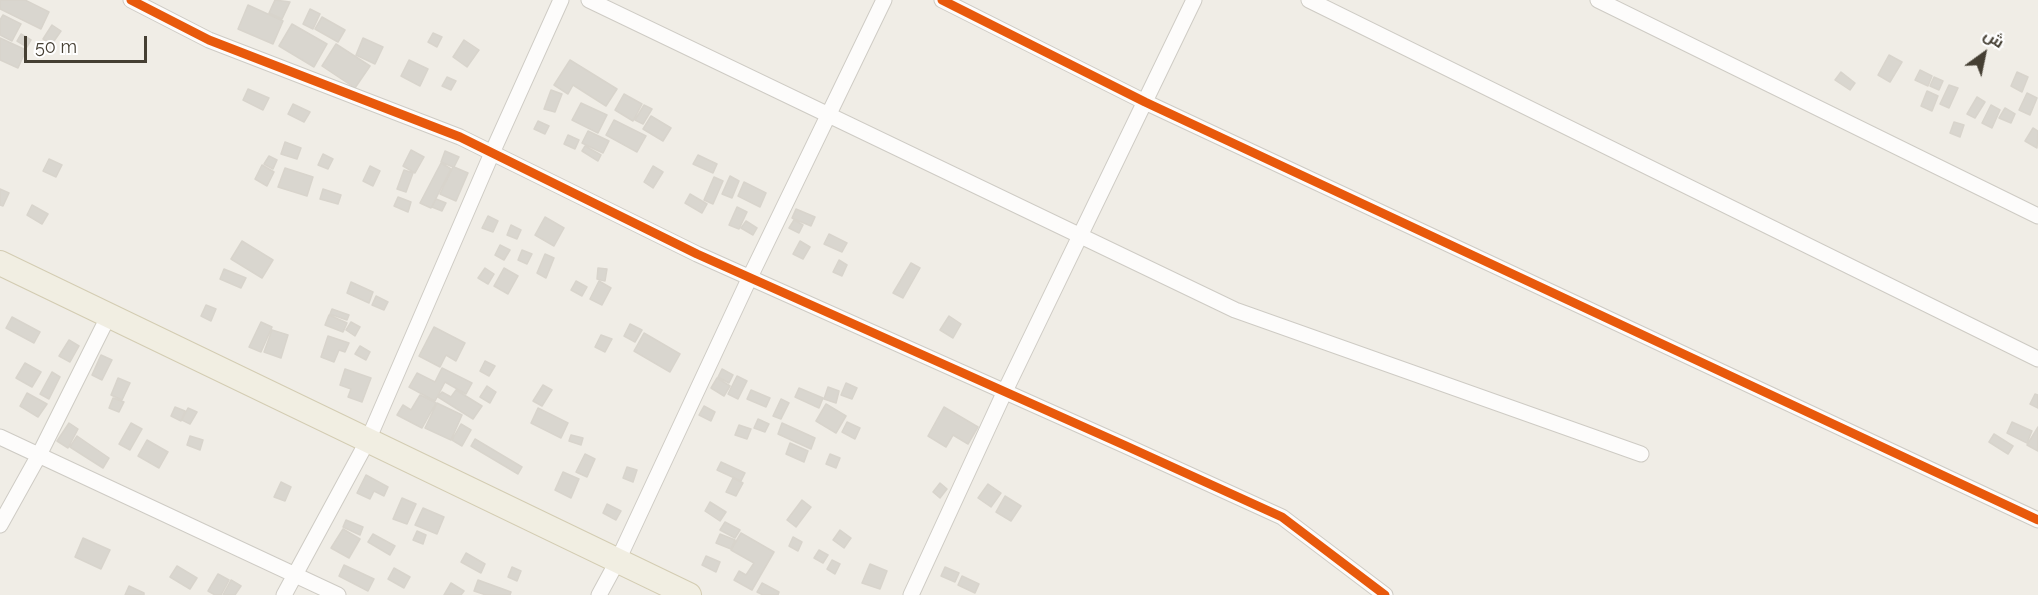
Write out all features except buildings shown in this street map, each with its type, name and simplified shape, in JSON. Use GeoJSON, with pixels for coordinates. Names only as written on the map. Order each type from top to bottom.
{"type":"FeatureCollection","features":[{"type":"Feature","properties":{"kind":"main road"},"geometry":{"type":"LineString","coordinates":[[0,263],[689,595]]}},
{"type":"Feature","properties":{"kind":"street"},"geometry":{"type":"LineString","coordinates":[[132,0],[209,40],[449,133],[687,249],[1282,517],[1385,595]]}},
{"type":"Feature","properties":{"kind":"street"},"geometry":{"type":"LineString","coordinates":[[284,595],[368,440],[561,0]]}},
{"type":"Feature","properties":{"kind":"street"},"geometry":{"type":"LineString","coordinates":[[590,0],[1235,310],[1641,454]]}},
{"type":"Feature","properties":{"kind":"street"},"geometry":{"type":"LineString","coordinates":[[599,595],[618,560],[750,277],[884,0]]}},
{"type":"Feature","properties":{"kind":"street"},"geometry":{"type":"LineString","coordinates":[[942,0],[1145,102],[2038,520]]}},
{"type":"Feature","properties":{"kind":"street"},"geometry":{"type":"LineString","coordinates":[[911,595],[1005,391],[1194,0]]}},
{"type":"Feature","properties":{"kind":"street"},"geometry":{"type":"LineString","coordinates":[[1309,0],[2038,359]]}},
{"type":"Feature","properties":{"kind":"street"},"geometry":{"type":"LineString","coordinates":[[1598,0],[2038,216]]}},
{"type":"Feature","properties":{"kind":"street"},"geometry":{"type":"LineString","coordinates":[[0,525],[39,455],[109,315]]}},
{"type":"Feature","properties":{"kind":"street"},"geometry":{"type":"LineString","coordinates":[[0,437],[338,595]]}},
{"type":"Feature","properties":{"kind":"cycle path"},"geometry":{"type":"LineString","coordinates":[[131,0],[209,40],[460,137],[697,254],[1282,517],[1385,595]]}},
{"type":"Feature","properties":{"kind":"cycle path"},"geometry":{"type":"LineString","coordinates":[[942,0],[1145,102],[2038,520]]}}]}
